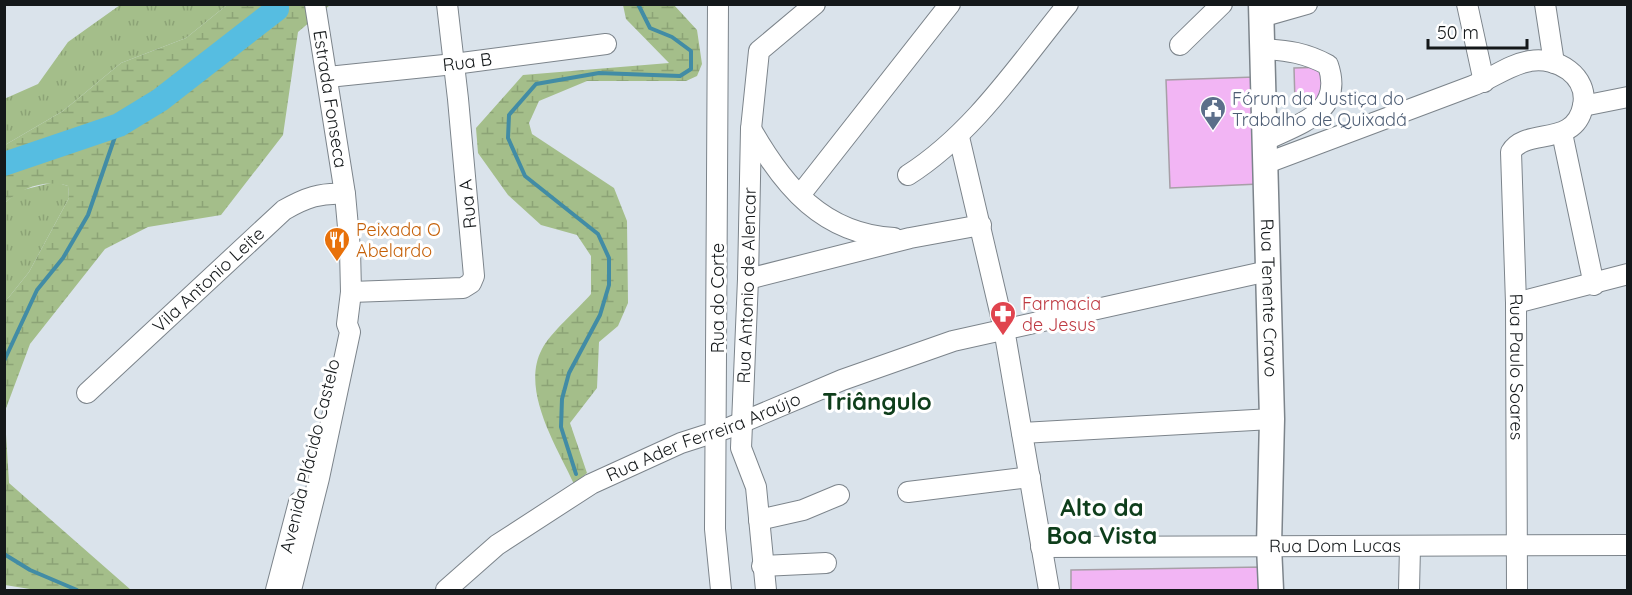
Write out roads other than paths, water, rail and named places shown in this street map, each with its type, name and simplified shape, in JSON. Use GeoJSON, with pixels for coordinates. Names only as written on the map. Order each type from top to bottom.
{"type":"FeatureCollection","features":[{"type":"Feature","properties":{"kind":"main road","name":"Rua Tenente Cravo"},"geometry":{"type":"LineString","coordinates":[[1261,11],[1272,419],[1269,546],[1271,591]]}},
{"type":"Feature","properties":{"kind":"street","name":"Estrada Fonseca"},"geometry":{"type":"LineString","coordinates":[[315,4],[345,194]]}},
{"type":"Feature","properties":{"kind":"street","name":"Rua A"},"geometry":{"type":"LineString","coordinates":[[351,292],[451,289],[463,288],[471,283],[474,263],[447,4]]}},
{"type":"Feature","properties":{"kind":"street","name":"Rua do Corte"},"geometry":{"type":"LineString","coordinates":[[718,4],[715,529],[721,591]]}},
{"type":"Feature","properties":{"kind":"street","name":"Rua Antonio de Alencar"},"geometry":{"type":"LineString","coordinates":[[766,591],[756,487],[741,448],[751,129],[759,51],[815,4]]}},
{"type":"Feature","properties":{"kind":"street"},"geometry":{"type":"LineString","coordinates":[[800,195],[950,4]]}},
{"type":"Feature","properties":{"kind":"street"},"geometry":{"type":"LineString","coordinates":[[908,175],[934,158],[958,137],[1068,4]]}},
{"type":"Feature","properties":{"kind":"street"},"geometry":{"type":"LineString","coordinates":[[1180,45],[1222,4]]}},
{"type":"Feature","properties":{"kind":"street"},"geometry":{"type":"LineString","coordinates":[[1261,11],[1307,4]]}},
{"type":"Feature","properties":{"kind":"street"},"geometry":{"type":"LineString","coordinates":[[1467,4],[1484,82]]}},
{"type":"Feature","properties":{"kind":"street"},"geometry":{"type":"LineString","coordinates":[[1545,4],[1554,63]]}},
{"type":"Feature","properties":{"kind":"street","name":"Rua B"},"geometry":{"type":"LineString","coordinates":[[328,77],[454,64],[606,44]]}},
{"type":"Feature","properties":{"kind":"street"},"geometry":{"type":"LineString","coordinates":[[1262,49],[1291,50],[1316,58],[1328,65],[1333,85],[1331,99],[1321,110],[1266,152]]}},
{"type":"Feature","properties":{"kind":"street"},"geometry":{"type":"LineString","coordinates":[[1266,152],[1484,82],[1529,61],[1554,63],[1571,71],[1578,79],[1584,97],[1576,122],[1562,133],[1594,285]]}},
{"type":"Feature","properties":{"kind":"street"},"geometry":{"type":"LineString","coordinates":[[1583,106],[1628,97]]}},
{"type":"Feature","properties":{"kind":"street"},"geometry":{"type":"LineString","coordinates":[[751,129],[777,172],[832,222],[843,228],[881,237],[910,238]]}},
{"type":"Feature","properties":{"kind":"street","name":"Rua Paulo Soares"},"geometry":{"type":"LineString","coordinates":[[1517,591],[1516,303],[1511,152],[1516,147],[1562,133]]}},
{"type":"Feature","properties":{"kind":"street"},"geometry":{"type":"LineString","coordinates":[[958,137],[981,225],[1004,329],[1048,591]]}},
{"type":"Feature","properties":{"kind":"street","name":"Vila Antonio Leite"},"geometry":{"type":"LineString","coordinates":[[87,393],[284,210],[301,200],[324,193],[345,194]]}},
{"type":"Feature","properties":{"kind":"street","name":"Avenida Plácido Castelo"},"geometry":{"type":"LineString","coordinates":[[276,591],[301,523],[313,476],[337,346],[347,324],[351,292],[345,194]]}},
{"type":"Feature","properties":{"kind":"street"},"geometry":{"type":"LineString","coordinates":[[748,279],[910,238],[981,225]]}},
{"type":"Feature","properties":{"kind":"street","name":"Rua Ader Ferreira Araújo"},"geometry":{"type":"LineString","coordinates":[[446,591],[497,545],[591,484],[681,443],[742,422],[894,361],[953,341],[1268,271]]}},
{"type":"Feature","properties":{"kind":"street"},"geometry":{"type":"LineString","coordinates":[[1516,303],[1594,285],[1628,274]]}},
{"type":"Feature","properties":{"kind":"street"},"geometry":{"type":"LineString","coordinates":[[1022,433],[1272,419]]}},
{"type":"Feature","properties":{"kind":"street"},"geometry":{"type":"LineString","coordinates":[[908,492],[1030,477]]}},
{"type":"Feature","properties":{"kind":"street"},"geometry":{"type":"LineString","coordinates":[[759,520],[803,510],[839,495]]}},
{"type":"Feature","properties":{"kind":"street","name":"Avenida Plácido Castelo"},"geometry":{"type":"LineString","coordinates":[[291,591],[301,523]]}},
{"type":"Feature","properties":{"kind":"street","name":"Rua Dom Lucas"},"geometry":{"type":"LineString","coordinates":[[1041,547],[1628,545]]}},
{"type":"Feature","properties":{"kind":"street"},"geometry":{"type":"LineString","coordinates":[[1410,547],[1410,591]]}},
{"type":"Feature","properties":{"kind":"street"},"geometry":{"type":"LineString","coordinates":[[762,566],[826,563]]}},
{"type":"Feature","properties":{"kind":"waterway"},"geometry":{"type":"LineString","coordinates":[[4,164],[119,125],[160,100],[277,9],[277,4]]}},
{"type":"Feature","properties":{"kind":"waterway"},"geometry":{"type":"LineString","coordinates":[[576,474],[561,427],[562,399],[569,373],[600,315],[609,285],[609,258],[598,234],[525,176],[508,138],[509,115],[536,84],[599,73],[680,76],[691,69],[691,51],[672,37],[650,28],[638,4]]}},
{"type":"Feature","properties":{"kind":"waterway"},"geometry":{"type":"LineString","coordinates":[[4,361],[37,290],[63,258],[88,215],[119,125]]}},
{"type":"Feature","properties":{"kind":"waterway"},"geometry":{"type":"LineString","coordinates":[[4,554],[30,570],[77,590]]}},
{"type":"Feature","properties":{"kind":"place","name":"Fórum da Justiça do Trabalho de Quixadá"},"geometry":{"type":"Point","coordinates":[1213,132]}},
{"type":"Feature","properties":{"kind":"place","name":"Peixada O Abelardo"},"geometry":{"type":"Point","coordinates":[337,263]}},
{"type":"Feature","properties":{"kind":"place","name":"Farmacia de Jesus"},"geometry":{"type":"Point","coordinates":[1003,337]}},
{"type":"Feature","properties":{"kind":"district","name":"Triângulo"},"geometry":{"type":"Point","coordinates":[877,402]}},
{"type":"Feature","properties":{"kind":"district","name":"Alto da Boa Vista"},"geometry":{"type":"Point","coordinates":[1102,522]}}]}
